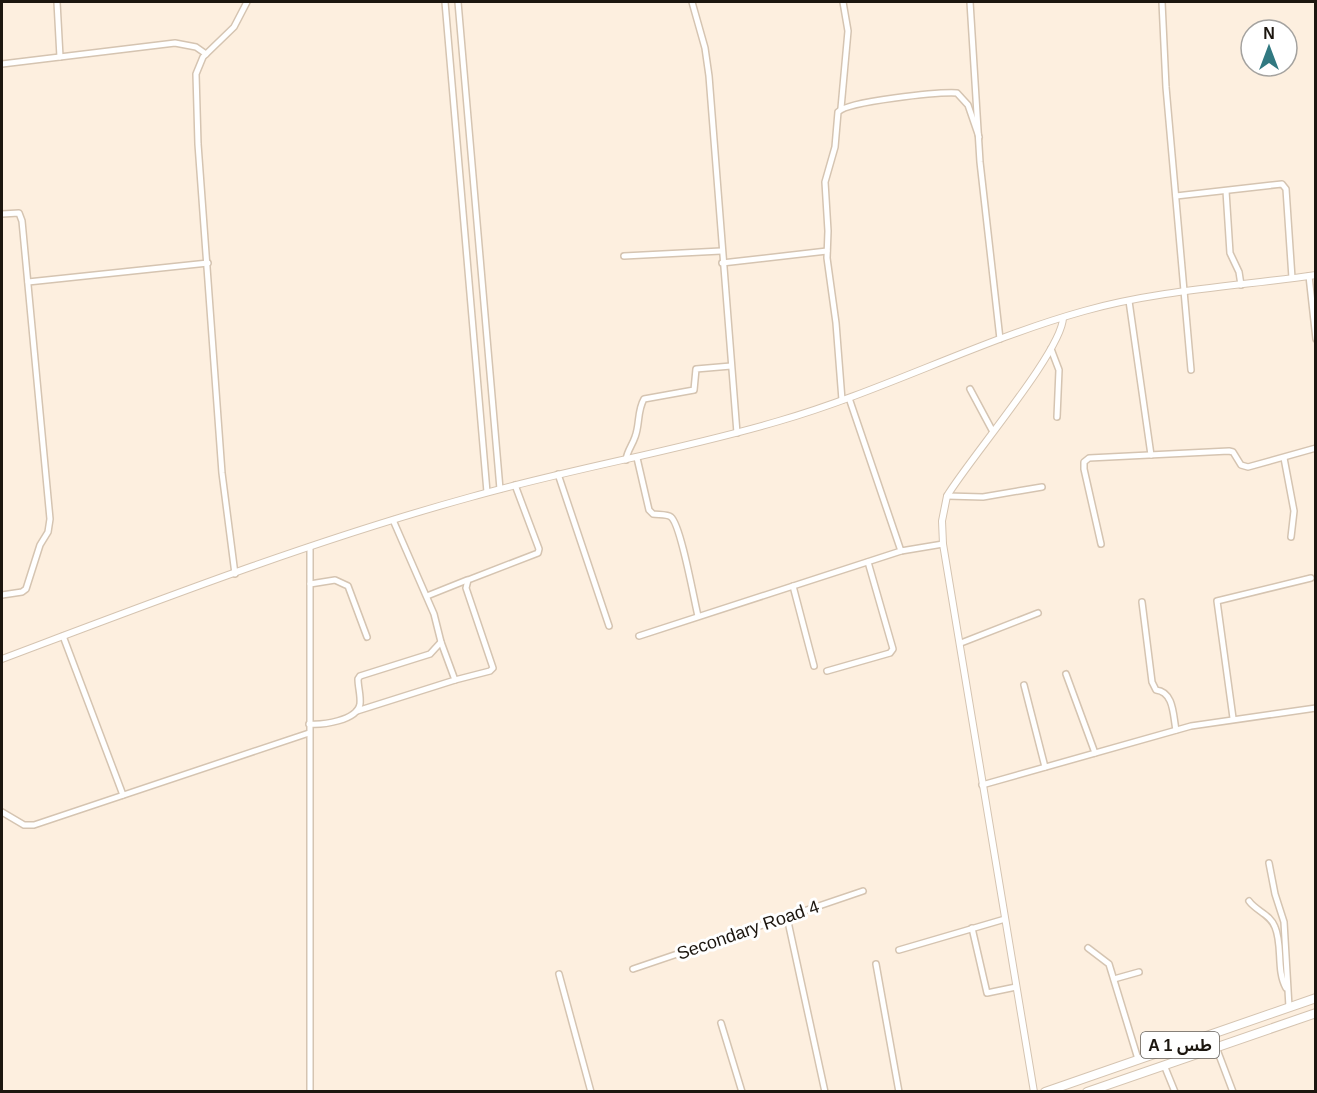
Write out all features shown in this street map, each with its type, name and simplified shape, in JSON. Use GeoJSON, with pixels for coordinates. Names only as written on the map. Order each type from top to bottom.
{"type":"FeatureCollection","features":[{"type":"Feature","properties":{"kind":"highway","name":"A 1 طس"},"geometry":{"type":"LineString","coordinates":[[1045,1092],[1316,998]]}},
{"type":"Feature","properties":{"kind":"highway","name":"A 1 طس"},"geometry":{"type":"LineString","coordinates":[[1087,1092],[1316,1013]]}},
{"type":"Feature","properties":{"kind":"street"},"geometry":{"type":"LineString","coordinates":[[57,2],[60,57]]}},
{"type":"Feature","properties":{"kind":"street"},"geometry":{"type":"LineString","coordinates":[[235,574],[222,473],[196,74],[206,54],[234,27],[247,2]]}},
{"type":"Feature","properties":{"kind":"street"},"geometry":{"type":"LineString","coordinates":[[446,2],[487,492]]}},
{"type":"Feature","properties":{"kind":"street"},"geometry":{"type":"LineString","coordinates":[[458,2],[500,489]]}},
{"type":"Feature","properties":{"kind":"street"},"geometry":{"type":"LineString","coordinates":[[692,2],[705,48],[709,76],[737,433]]}},
{"type":"Feature","properties":{"kind":"street"},"geometry":{"type":"LineString","coordinates":[[843,2],[848,31],[841,108],[836,118],[833,154],[826,173],[827,251],[846,399],[901,551]]}},
{"type":"Feature","properties":{"kind":"street"},"geometry":{"type":"LineString","coordinates":[[970,2],[983,194],[1000,339]]}},
{"type":"Feature","properties":{"kind":"street"},"geometry":{"type":"LineString","coordinates":[[1162,2],[1191,370]]}},
{"type":"Feature","properties":{"kind":"street"},"geometry":{"type":"LineString","coordinates":[[2,64],[175,43],[196,47],[206,54]]}},
{"type":"Feature","properties":{"kind":"street"},"geometry":{"type":"LineString","coordinates":[[841,108],[888,99],[957,93],[968,105],[980,137]]}},
{"type":"Feature","properties":{"kind":"street"},"geometry":{"type":"LineString","coordinates":[[1176,196],[1279,184],[1284,186],[1292,278]]}},
{"type":"Feature","properties":{"kind":"street"},"geometry":{"type":"LineString","coordinates":[[1226,191],[1230,253],[1238,268],[1241,285]]}},
{"type":"Feature","properties":{"kind":"street"},"geometry":{"type":"LineString","coordinates":[[2,214],[16,212],[21,216],[49,526],[26,589],[22,592],[2,595]]}},
{"type":"Feature","properties":{"kind":"street"},"geometry":{"type":"LineString","coordinates":[[624,256],[721,251]]}},
{"type":"Feature","properties":{"kind":"street"},"geometry":{"type":"LineString","coordinates":[[722,263],[827,251]]}},
{"type":"Feature","properties":{"kind":"street"},"geometry":{"type":"LineString","coordinates":[[28,282],[208,263]]}},
{"type":"Feature","properties":{"kind":"street"},"geometry":{"type":"LineString","coordinates":[[2,659],[393,519],[558,474],[637,458],[737,433],[846,399],[1000,339],[1064,318],[1129,301],[1312,276],[1316,339]]}},
{"type":"Feature","properties":{"kind":"street"},"geometry":{"type":"LineString","coordinates":[[1129,301],[1151,455]]}},
{"type":"Feature","properties":{"kind":"street"},"geometry":{"type":"LineString","coordinates":[[1034,1092],[943,544],[942,521],[947,496],[1051,350],[1061,332],[1064,318]]}},
{"type":"Feature","properties":{"kind":"street"},"geometry":{"type":"LineString","coordinates":[[1051,350],[1059,370],[1057,417]]}},
{"type":"Feature","properties":{"kind":"street"},"geometry":{"type":"LineString","coordinates":[[626,460],[628,448],[636,436],[640,406],[644,399],[694,390],[696,369],[731,366]]}},
{"type":"Feature","properties":{"kind":"street"},"geometry":{"type":"LineString","coordinates":[[970,389],[992,430]]}},
{"type":"Feature","properties":{"kind":"street"},"geometry":{"type":"LineString","coordinates":[[1101,544],[1084,462],[1093,457],[1229,451],[1244,467],[1316,448]]}},
{"type":"Feature","properties":{"kind":"street"},"geometry":{"type":"LineString","coordinates":[[637,458],[649,510],[653,514],[669,515],[679,533],[698,616]]}},
{"type":"Feature","properties":{"kind":"street"},"geometry":{"type":"LineString","coordinates":[[1284,458],[1294,511],[1291,537]]}},
{"type":"Feature","properties":{"kind":"street"},"geometry":{"type":"LineString","coordinates":[[558,474],[609,626]]}},
{"type":"Feature","properties":{"kind":"street"},"geometry":{"type":"LineString","coordinates":[[427,596],[538,553],[539,549],[515,485]]}},
{"type":"Feature","properties":{"kind":"street"},"geometry":{"type":"LineString","coordinates":[[947,496],[983,497],[1042,487]]}},
{"type":"Feature","properties":{"kind":"street"},"geometry":{"type":"LineString","coordinates":[[393,519],[441,632],[441,642],[455,681]]}},
{"type":"Feature","properties":{"kind":"street"},"geometry":{"type":"LineString","coordinates":[[639,636],[901,551],[943,544]]}},
{"type":"Feature","properties":{"kind":"street"},"geometry":{"type":"LineString","coordinates":[[310,547],[310,1092]]}},
{"type":"Feature","properties":{"kind":"street"},"geometry":{"type":"LineString","coordinates":[[827,671],[890,653],[893,649],[868,562]]}},
{"type":"Feature","properties":{"kind":"street"},"geometry":{"type":"LineString","coordinates":[[1233,718],[1217,601],[1311,578]]}},
{"type":"Feature","properties":{"kind":"street"},"geometry":{"type":"LineString","coordinates":[[310,584],[335,580],[348,586],[367,637]]}},
{"type":"Feature","properties":{"kind":"street"},"geometry":{"type":"LineString","coordinates":[[309,724],[324,724],[357,711],[490,671],[493,668],[466,588],[468,580]]}},
{"type":"Feature","properties":{"kind":"street"},"geometry":{"type":"LineString","coordinates":[[793,586],[813,666]]}},
{"type":"Feature","properties":{"kind":"street"},"geometry":{"type":"LineString","coordinates":[[1142,602],[1152,682],[1156,690],[1164,691],[1169,695],[1176,730]]}},
{"type":"Feature","properties":{"kind":"street"},"geometry":{"type":"LineString","coordinates":[[961,643],[1038,613]]}},
{"type":"Feature","properties":{"kind":"street"},"geometry":{"type":"LineString","coordinates":[[63,636],[123,795]]}},
{"type":"Feature","properties":{"kind":"street"},"geometry":{"type":"LineString","coordinates":[[357,711],[360,705],[358,679],[360,676],[430,654],[441,642]]}},
{"type":"Feature","properties":{"kind":"street"},"geometry":{"type":"LineString","coordinates":[[1066,674],[1095,753]]}},
{"type":"Feature","properties":{"kind":"street"},"geometry":{"type":"LineString","coordinates":[[1024,685],[1045,767]]}},
{"type":"Feature","properties":{"kind":"street"},"geometry":{"type":"LineString","coordinates":[[982,785],[1176,730],[1233,718],[1316,708]]}},
{"type":"Feature","properties":{"kind":"street"},"geometry":{"type":"LineString","coordinates":[[2,812],[27,826],[309,733]]}},
{"type":"Feature","properties":{"kind":"street"},"geometry":{"type":"LineString","coordinates":[[1269,863],[1275,894],[1284,922],[1289,1007]]}},
{"type":"Feature","properties":{"kind":"street","name":"Secondary Road 4"},"geometry":{"type":"LineString","coordinates":[[633,969],[863,891]]}},
{"type":"Feature","properties":{"kind":"street"},"geometry":{"type":"LineString","coordinates":[[1249,901],[1254,909],[1263,912],[1275,927],[1282,980],[1287,990]]}},
{"type":"Feature","properties":{"kind":"street"},"geometry":{"type":"LineString","coordinates":[[787,917],[825,1092]]}},
{"type":"Feature","properties":{"kind":"street"},"geometry":{"type":"LineString","coordinates":[[898,950],[1005,919]]}},
{"type":"Feature","properties":{"kind":"street"},"geometry":{"type":"LineString","coordinates":[[972,928],[987,993],[1016,987]]}},
{"type":"Feature","properties":{"kind":"street"},"geometry":{"type":"LineString","coordinates":[[1088,948],[1109,964],[1137,1059]]}},
{"type":"Feature","properties":{"kind":"street"},"geometry":{"type":"LineString","coordinates":[[876,964],[899,1092]]}},
{"type":"Feature","properties":{"kind":"street"},"geometry":{"type":"LineString","coordinates":[[1114,978],[1139,972]]}},
{"type":"Feature","properties":{"kind":"street"},"geometry":{"type":"LineString","coordinates":[[559,975],[591,1092]]}},
{"type":"Feature","properties":{"kind":"street"},"geometry":{"type":"LineString","coordinates":[[721,1023],[742,1092]]}},
{"type":"Feature","properties":{"kind":"street"},"geometry":{"type":"LineString","coordinates":[[1216,1047],[1233,1092]]}},
{"type":"Feature","properties":{"kind":"street"},"geometry":{"type":"LineString","coordinates":[[1164,1065],[1175,1092]]}}]}
